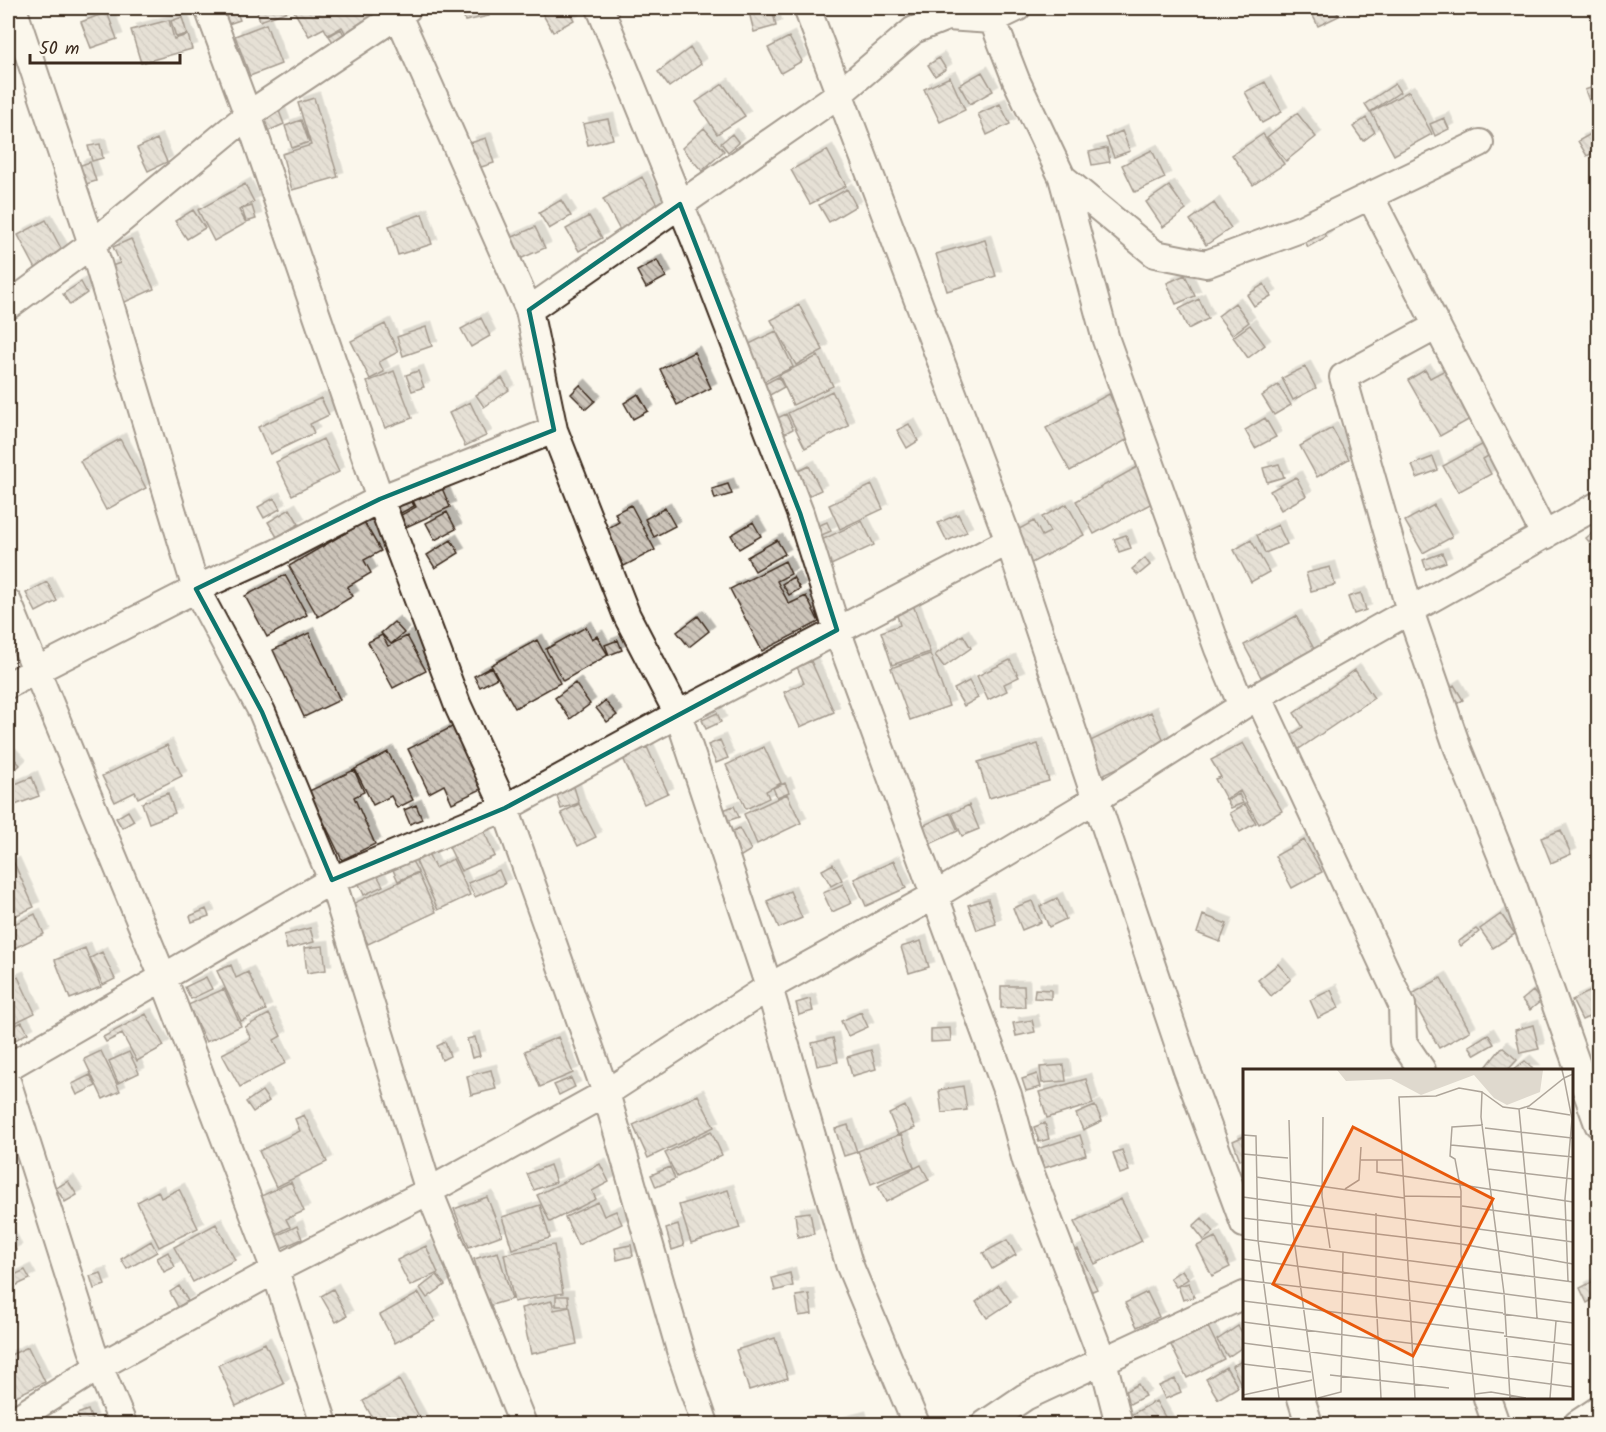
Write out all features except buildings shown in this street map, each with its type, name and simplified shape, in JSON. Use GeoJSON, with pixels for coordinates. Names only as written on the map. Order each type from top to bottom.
{"type":"FeatureCollection","features":[{"type":"Feature","properties":{"kind":"street"},"geometry":{"type":"LineString","coordinates":[[14,8],[92,244],[196,589],[262,712],[332,880],[429,1191],[523,1425]]}},
{"type":"Feature","properties":{"kind":"street"},"geometry":{"type":"LineString","coordinates":[[208,8],[248,115],[380,499],[458,706],[506,808],[606,1093],[682,1357],[705,1425]]}},
{"type":"Feature","properties":{"kind":"street"},"geometry":{"type":"LineString","coordinates":[[600,8],[680,204],[800,513],[837,630],[1008,1095],[1026,1161],[1103,1362],[1119,1425]]}},
{"type":"Feature","properties":{"kind":"street"},"geometry":{"type":"LineString","coordinates":[[807,8],[1009,541],[1187,1070],[1243,1219]]}},
{"type":"Feature","properties":{"kind":"street"},"geometry":{"type":"LineString","coordinates":[[529,310],[839,94],[914,30],[947,17],[990,14],[1017,8]]}},
{"type":"Feature","properties":{"kind":"street"},"geometry":{"type":"LineString","coordinates":[[8,306],[92,244],[248,115],[400,10],[529,310],[554,429],[627,616],[678,714],[769,987],[849,1264],[916,1425]]}},
{"type":"Feature","properties":{"kind":"street"},"geometry":{"type":"LineString","coordinates":[[990,14],[1016,80],[1062,177],[1106,339],[1218,649],[1250,701],[1402,1005],[1403,1042],[1421,1069]]}},
{"type":"Feature","properties":{"kind":"street"},"geometry":{"type":"LineString","coordinates":[[1062,177],[1155,254],[1206,264],[1303,228],[1480,144]]}},
{"type":"Feature","properties":{"kind":"street"},"geometry":{"type":"LineString","coordinates":[[1370,196],[1545,536]]}},
{"type":"Feature","properties":{"kind":"street"},"geometry":{"type":"LineString","coordinates":[[1437,326],[1343,377],[1410,611],[1458,748],[1513,885],[1586,1098],[1599,1124]]}},
{"type":"Feature","properties":{"kind":"street"},"geometry":{"type":"LineString","coordinates":[[8,685],[196,589],[285,549],[380,499],[554,429]]}},
{"type":"Feature","properties":{"kind":"street"},"geometry":{"type":"LineString","coordinates":[[8,1425],[100,1366],[275,1270],[429,1191],[606,1093],[769,987],[934,896],[1096,799],[1250,701],[1599,506]]}},
{"type":"Feature","properties":{"kind":"street"},"geometry":{"type":"LineString","coordinates":[[8,1067],[332,880],[506,808],[678,714],[1009,541]]}},
{"type":"Feature","properties":{"kind":"street"},"geometry":{"type":"LineString","coordinates":[[8,602],[34,672],[110,844],[163,977],[275,1270],[324,1425]]}},
{"type":"Feature","properties":{"kind":"street"},"geometry":{"type":"LineString","coordinates":[[8,1084],[92,1349],[123,1425]]}},
{"type":"Feature","properties":{"kind":"street"},"geometry":{"type":"LineString","coordinates":[[986,1425],[1025,1397],[1243,1296]]}},
{"type":"Feature","properties":{"kind":"street"},"geometry":{"type":"LineString","coordinates":[[1300,1399],[1309,1425]]}},
{"type":"Feature","properties":{"kind":"street"},"geometry":{"type":"LineString","coordinates":[[1487,1399],[1496,1425]]}},
{"type":"Feature","properties":{"kind":"street"},"geometry":{"type":"LineString","coordinates":[[1577,1425],[1599,1410]]}},
{"type":"Feature","properties":{"kind":"highlighted area"},"geometry":{"type":"Polygon","coordinates":[[[680,204],[800,513],[837,630],[505,808],[332,880],[262,712],[196,589],[380,499],[554,430],[529,310],[680,204]]]}}]}
